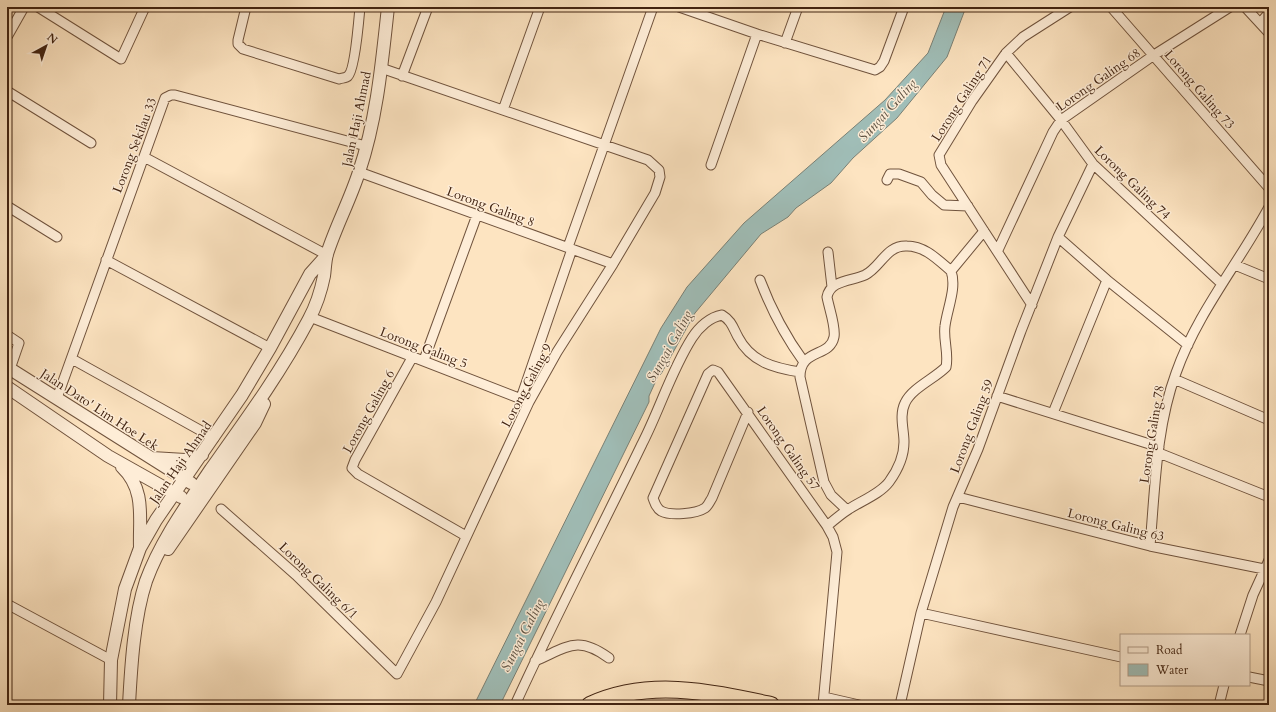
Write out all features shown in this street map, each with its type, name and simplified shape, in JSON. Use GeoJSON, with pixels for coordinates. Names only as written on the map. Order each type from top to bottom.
{"type":"FeatureCollection","features":[{"type":"Feature","properties":{"kind":"highway"},"geometry":{"type":"LineString","coordinates":[[590,705],[601,700],[635,690],[669,688],[706,692],[771,705]]}},
{"type":"Feature","properties":{"kind":"street"},"geometry":{"type":"LineString","coordinates":[[7,37],[24,7]]}},
{"type":"Feature","properties":{"kind":"street"},"geometry":{"type":"LineString","coordinates":[[38,7],[121,59],[145,7]]}},
{"type":"Feature","properties":{"kind":"street"},"geometry":{"type":"LineString","coordinates":[[246,7],[238,40],[238,44],[243,49],[339,79],[348,76],[354,62],[360,7]]}},
{"type":"Feature","properties":{"kind":"street","name":"Jalan Haji Ahmad"},"geometry":{"type":"LineString","coordinates":[[146,583],[155,572],[178,534],[255,424],[277,376],[310,317],[319,296],[327,255],[359,172],[366,146],[381,68],[388,7]]}},
{"type":"Feature","properties":{"kind":"street"},"geometry":{"type":"LineString","coordinates":[[402,76],[428,7]]}},
{"type":"Feature","properties":{"kind":"street"},"geometry":{"type":"LineString","coordinates":[[503,110],[540,7]]}},
{"type":"Feature","properties":{"kind":"street"},"geometry":{"type":"LineString","coordinates":[[525,400],[570,248],[653,7]]}},
{"type":"Feature","properties":{"kind":"street"},"geometry":{"type":"LineString","coordinates":[[679,7],[784,43],[875,70],[880,67],[904,7]]}},
{"type":"Feature","properties":{"kind":"street"},"geometry":{"type":"LineString","coordinates":[[784,43],[798,7]]}},
{"type":"Feature","properties":{"kind":"street","name":"Lorong Galing 71"},"geometry":{"type":"LineString","coordinates":[[1032,305],[998,250],[941,164],[939,155],[972,101],[1006,52],[1023,37],[1070,7]]}},
{"type":"Feature","properties":{"kind":"street","name":"Lorong Galing 73"},"geometry":{"type":"LineString","coordinates":[[1111,7],[1269,188]]}},
{"type":"Feature","properties":{"kind":"street","name":"Lorong Galing 68"},"geometry":{"type":"LineString","coordinates":[[998,250],[1053,132],[1061,120],[1154,55],[1230,7]]}},
{"type":"Feature","properties":{"kind":"street"},"geometry":{"type":"LineString","coordinates":[[1245,7],[1269,33]]}},
{"type":"Feature","properties":{"kind":"street"},"geometry":{"type":"LineString","coordinates":[[1260,23],[1269,14]]}},
{"type":"Feature","properties":{"kind":"street"},"geometry":{"type":"LineString","coordinates":[[711,165],[757,34]]}},
{"type":"Feature","properties":{"kind":"street","name":"Lorong Galing 74"},"geometry":{"type":"LineString","coordinates":[[1006,52],[1061,120],[1093,164],[1222,284]]}},
{"type":"Feature","properties":{"kind":"street","name":"Lorong Galing 9"},"geometry":{"type":"LineString","coordinates":[[381,68],[648,160],[659,170],[660,177],[655,193],[613,264],[525,400],[436,602],[397,674]]}},
{"type":"Feature","properties":{"kind":"street"},"geometry":{"type":"LineString","coordinates":[[7,91],[91,143]]}},
{"type":"Feature","properties":{"kind":"street","name":"Lorong Sekilau 33"},"geometry":{"type":"LineString","coordinates":[[57,398],[163,102],[171,95],[366,146]]}},
{"type":"Feature","properties":{"kind":"street"},"geometry":{"type":"LineString","coordinates":[[144,157],[327,255]]}},
{"type":"Feature","properties":{"kind":"street","name":"Lorong Galing 59"},"geometry":{"type":"LineString","coordinates":[[900,705],[921,613],[949,520],[978,449],[1058,237],[1093,164]]}},
{"type":"Feature","properties":{"kind":"street","name":"Lorong Galing 8"},"geometry":{"type":"LineString","coordinates":[[359,172],[613,264]]}},
{"type":"Feature","properties":{"kind":"street"},"geometry":{"type":"LineString","coordinates":[[887,180],[890,174],[899,174],[921,182],[932,195],[944,205],[968,206]]}},
{"type":"Feature","properties":{"kind":"street"},"geometry":{"type":"LineString","coordinates":[[7,206],[58,237]]}},
{"type":"Feature","properties":{"kind":"street","name":"Lorong Galing 78"},"geometry":{"type":"LineString","coordinates":[[1150,546],[1159,450],[1174,379],[1188,345],[1222,284],[1269,207]]}},
{"type":"Feature","properties":{"kind":"street"},"geometry":{"type":"LineString","coordinates":[[424,360],[476,215]]}},
{"type":"Feature","properties":{"kind":"street"},"geometry":{"type":"LineString","coordinates":[[951,271],[984,231]]}},
{"type":"Feature","properties":{"kind":"street"},"geometry":{"type":"LineString","coordinates":[[1058,237],[1107,280],[1188,345]]}},
{"type":"Feature","properties":{"kind":"street"},"geometry":{"type":"LineString","coordinates":[[827,526],[847,510],[888,484],[899,466],[904,444],[902,411],[905,403],[909,396],[946,367],[947,358],[944,328],[954,282],[951,271],[925,250],[900,246],[887,253],[864,275],[832,287]]}},
{"type":"Feature","properties":{"kind":"street"},"geometry":{"type":"LineString","coordinates":[[828,252],[832,287],[827,297],[834,330],[833,341],[829,347],[807,358],[800,372],[805,404],[824,482],[831,495],[847,510]]}},
{"type":"Feature","properties":{"kind":"street","name":"Jalan Haji Ahmad"},"geometry":{"type":"LineString","coordinates":[[110,705],[111,660],[125,590],[140,548],[174,493],[214,438],[270,348],[310,274],[327,255]]}},
{"type":"Feature","properties":{"kind":"street"},"geometry":{"type":"LineString","coordinates":[[106,260],[270,348]]}},
{"type":"Feature","properties":{"kind":"street"},"geometry":{"type":"LineString","coordinates":[[1235,265],[1269,279]]}},
{"type":"Feature","properties":{"kind":"street"},"geometry":{"type":"LineString","coordinates":[[760,280],[769,304],[790,343],[804,362]]}},
{"type":"Feature","properties":{"kind":"street"},"geometry":{"type":"LineString","coordinates":[[1052,413],[1107,280]]}},
{"type":"Feature","properties":{"kind":"street"},"geometry":{"type":"LineString","coordinates":[[516,704],[535,661],[644,442],[677,363],[693,336],[703,325],[715,316],[722,315],[733,324],[745,349],[759,361],[780,369],[800,372]]}},
{"type":"Feature","properties":{"kind":"street","name":"Lorong Galing 5"},"geometry":{"type":"LineString","coordinates":[[310,317],[525,400]]}},
{"type":"Feature","properties":{"kind":"street"},"geometry":{"type":"LineString","coordinates":[[7,335],[19,343],[9,368]]}},
{"type":"Feature","properties":{"kind":"street","name":"Lorong Galing 6"},"geometry":{"type":"LineString","coordinates":[[413,356],[352,468],[358,474],[466,536]]}},
{"type":"Feature","properties":{"kind":"street"},"geometry":{"type":"LineString","coordinates":[[72,359],[214,438]]}},
{"type":"Feature","properties":{"kind":"street","name":"Jalan Dato' Lim Hoe Lek"},"geometry":{"type":"LineString","coordinates":[[9,368],[198,488]]}},
{"type":"Feature","properties":{"kind":"street","name":"Lorong Galing 57"},"geometry":{"type":"LineString","coordinates":[[748,412],[712,498],[706,507],[699,511],[685,514],[662,512],[655,506],[653,498],[708,374],[713,370],[718,372],[748,412],[827,526],[833,537],[837,552],[823,701]]}},
{"type":"Feature","properties":{"kind":"street","name":"Jalan Haji Ahmad"},"geometry":{"type":"LineString","coordinates":[[129,705],[132,663],[146,583],[160,548],[198,488],[277,376]]}},
{"type":"Feature","properties":{"kind":"street"},"geometry":{"type":"LineString","coordinates":[[1174,379],[1269,420]]}},
{"type":"Feature","properties":{"kind":"street"},"geometry":{"type":"LineString","coordinates":[[7,387],[108,456],[189,502]]}},
{"type":"Feature","properties":{"kind":"street"},"geometry":{"type":"LineString","coordinates":[[997,396],[1052,413],[1159,450],[1269,497]]}},
{"type":"Feature","properties":{"kind":"street"},"geometry":{"type":"LineString","coordinates":[[150,458],[185,460],[202,455]]}},
{"type":"Feature","properties":{"kind":"street"},"geometry":{"type":"LineString","coordinates":[[108,456],[127,472],[138,490],[141,503],[140,548]]}},
{"type":"Feature","properties":{"kind":"street","name":"Lorong Galing 63"},"geometry":{"type":"LineString","coordinates":[[958,497],[1150,546],[1267,569]]}},
{"type":"Feature","properties":{"kind":"street","name":"Lorong Galing 6/1"},"geometry":{"type":"LineString","coordinates":[[221,509],[296,575],[397,674]]}},
{"type":"Feature","properties":{"kind":"street"},"geometry":{"type":"LineString","coordinates":[[1240,634],[1253,595],[1267,569],[1269,560]]}},
{"type":"Feature","properties":{"kind":"street"},"geometry":{"type":"LineString","coordinates":[[7,604],[111,660]]}},
{"type":"Feature","properties":{"kind":"street"},"geometry":{"type":"LineString","coordinates":[[921,613],[1120,657]]}},
{"type":"Feature","properties":{"kind":"street"},"geometry":{"type":"LineString","coordinates":[[535,661],[576,644],[586,645],[609,658]]}},
{"type":"Feature","properties":{"kind":"street"},"geometry":{"type":"LineString","coordinates":[[1250,677],[1269,681]]}},
{"type":"Feature","properties":{"kind":"street"},"geometry":{"type":"LineString","coordinates":[[1219,705],[1224,686]]}},
{"type":"Feature","properties":{"kind":"street"},"geometry":{"type":"LineString","coordinates":[[823,701],[858,705]]}},
{"type":"Feature","properties":{"kind":"water","name":"Sungai Galing"},"geometry":{"type":"Polygon","coordinates":[[[946,7],[966,7],[947,57],[897,118],[853,158],[831,183],[796,208],[788,217],[761,234],[695,313],[661,374],[658,376],[649,396],[649,402],[500,705],[474,705],[661,328],[687,287],[744,223],[885,100],[928,53],[946,7]]]}}]}
